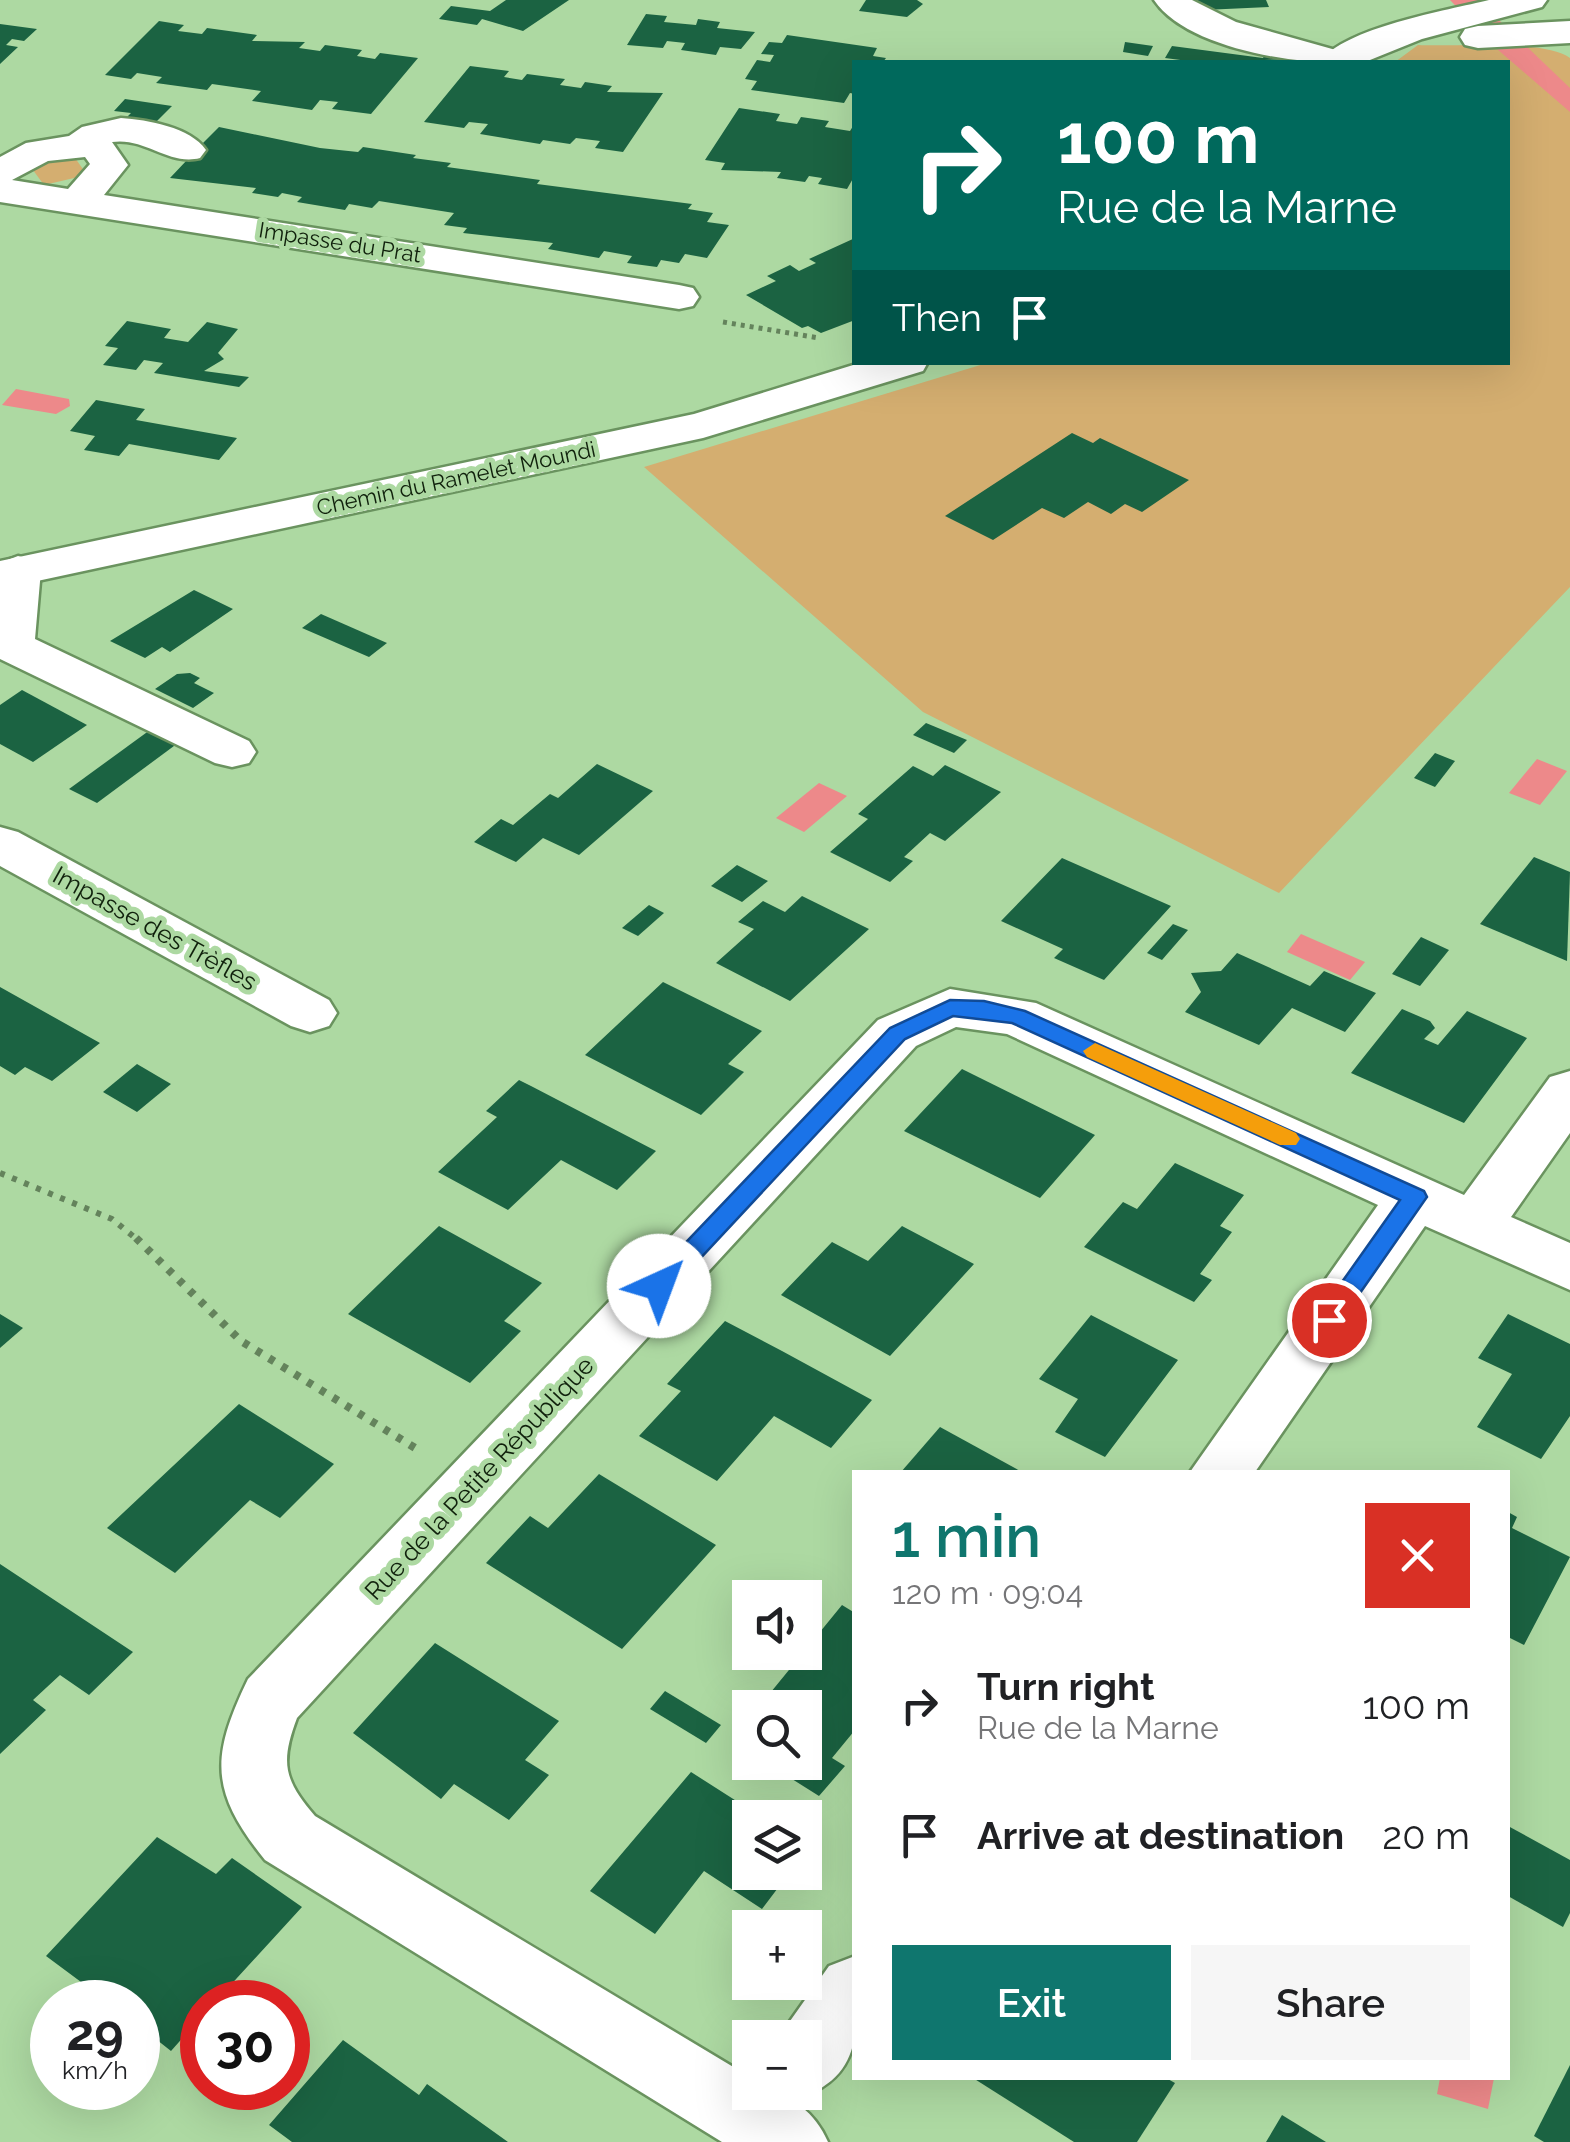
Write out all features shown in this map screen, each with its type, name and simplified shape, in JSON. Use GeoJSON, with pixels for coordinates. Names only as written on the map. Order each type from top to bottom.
{"type":"FeatureCollection","features":[{"type":"Feature","properties":{"kind":"street"},"geometry":{"type":"LineString","coordinates":[[1171,0],[1177,8],[1217,26],[1331,60]]}},
{"type":"Feature","properties":{"kind":"street"},"geometry":{"type":"LineString","coordinates":[[1395,60],[1496,18]]}},
{"type":"Feature","properties":{"kind":"street"},"geometry":{"type":"LineString","coordinates":[[1342,60],[1380,39],[1496,18],[1570,32]]}},
{"type":"Feature","properties":{"kind":"street"},"geometry":{"type":"LineString","coordinates":[[0,172],[38,151],[129,129],[150,133],[187,150]]}},
{"type":"Feature","properties":{"kind":"street"},"geometry":{"type":"LineString","coordinates":[[78,200],[109,165],[101,150],[82,143]]}},
{"type":"Feature","properties":{"kind":"street","name":"Impasse du Prat"},"geometry":{"type":"LineString","coordinates":[[0,190],[78,200],[692,308]]}},
{"type":"Feature","properties":{"kind":"street","name":"Chemin du Ramelet Moundi"},"geometry":{"type":"LineString","coordinates":[[9,572],[703,425],[898,365]]}},
{"type":"Feature","properties":{"kind":"street"},"geometry":{"type":"LineString","coordinates":[[9,572],[11,646],[232,752]]}},
{"type":"Feature","properties":{"kind":"street","name":"Impasse des Trèfles"},"geometry":{"type":"LineString","coordinates":[[0,844],[310,1013]]}},
{"type":"Feature","properties":{"kind":"street","name":"Rue de la Petite République"},"geometry":{"type":"LineString","coordinates":[[777,2120],[290,1838],[264,1808],[251,1779],[252,1740],[272,1698],[898,1033],[950,1008],[1018,1016],[1570,1268]]}},
{"type":"Feature","properties":{"kind":"street"},"geometry":{"type":"LineString","coordinates":[[1475,1224],[1570,1090]]}},
{"type":"Feature","properties":{"kind":"street"},"geometry":{"type":"LineString","coordinates":[[1222,1470],[1415,1197]]}},
{"type":"Feature","properties":{"kind":"street"},"geometry":{"type":"LineString","coordinates":[[822,2037],[852,1994]]}},
{"type":"Feature","properties":{"kind":"path"},"geometry":{"type":"LineString","coordinates":[[692,308],[836,341]]}},
{"type":"Feature","properties":{"kind":"path"},"geometry":{"type":"LineString","coordinates":[[0,1173],[112,1219],[154,1253],[241,1341],[474,1483]]}},
{"type":"Feature","properties":{"kind":"shaded area"},"geometry":{"type":"Polygon","coordinates":[[[1450,0],[1478,0],[1570,88],[1570,112],[1510,60],[1450,0]]]}},
{"type":"Feature","properties":{"kind":"shaded area"},"geometry":{"type":"Polygon","coordinates":[[[1418,45],[1520,46],[1558,52],[1570,58],[1570,587],[1279,893],[923,712],[644,467],[980,365],[1510,365],[1510,60],[1398,60],[1418,45]]]}},
{"type":"Feature","properties":{"kind":"shaded area"},"geometry":{"type":"Polygon","coordinates":[[[73,155],[87,175],[44,185],[30,166],[73,155]]]}},
{"type":"Feature","properties":{"kind":"shaded area"},"geometry":{"type":"Polygon","coordinates":[[[16,389],[69,399],[70,406],[56,414],[2,405],[16,389]]]}},
{"type":"Feature","properties":{"kind":"shaded area"},"geometry":{"type":"Polygon","coordinates":[[[1537,759],[1567,771],[1540,805],[1509,793],[1537,759]]]}},
{"type":"Feature","properties":{"kind":"shaded area"},"geometry":{"type":"Polygon","coordinates":[[[819,783],[847,796],[804,832],[776,818],[819,783]]]}},
{"type":"Feature","properties":{"kind":"shaded area"},"geometry":{"type":"Polygon","coordinates":[[[1301,934],[1365,962],[1350,980],[1287,952],[1301,934]]]}},
{"type":"Feature","properties":{"kind":"shaded area"},"geometry":{"type":"Polygon","coordinates":[[[1440,2080],[1494,2080],[1488,2109],[1437,2094],[1440,2080]]]}},
{"type":"Feature","properties":{"kind":"building"},"geometry":{"type":"Polygon","coordinates":[[[506,0],[569,0],[523,31],[482,19],[477,25],[439,19],[451,6],[490,11],[506,0]]]}},
{"type":"Feature","properties":{"kind":"building"},"geometry":{"type":"Polygon","coordinates":[[[866,0],[917,0],[923,4],[907,17],[859,11],[866,0]]]}},
{"type":"Feature","properties":{"kind":"building"},"geometry":{"type":"Polygon","coordinates":[[[1197,0],[1266,0],[1269,7],[1204,10],[1197,0]]]}},
{"type":"Feature","properties":{"kind":"building"},"geometry":{"type":"Polygon","coordinates":[[[646,14],[667,16],[664,22],[696,25],[698,19],[720,22],[717,28],[755,32],[741,49],[720,47],[716,55],[681,50],[685,43],[667,41],[663,48],[627,45],[646,14]]]}},
{"type":"Feature","properties":{"kind":"building"},"geometry":{"type":"Polygon","coordinates":[[[159,21],[184,25],[178,31],[202,34],[207,28],[257,35],[252,41],[305,42],[299,48],[320,51],[325,45],[362,50],[357,56],[375,59],[380,53],[418,58],[371,114],[332,109],[338,102],[320,100],[312,110],[252,101],[261,91],[212,84],[207,90],[156,83],[162,77],[137,73],[131,79],[105,75],[159,21]]]}},
{"type":"Feature","properties":{"kind":"building"},"geometry":{"type":"Polygon","coordinates":[[[0,24],[37,29],[24,41],[12,39],[6,45],[18,47],[0,64],[0,24]]]}},
{"type":"Feature","properties":{"kind":"building"},"geometry":{"type":"Polygon","coordinates":[[[787,35],[877,48],[873,56],[886,58],[852,60],[852,93],[844,103],[751,90],[757,81],[745,79],[757,60],[770,62],[774,55],[761,54],[769,42],[782,43],[787,35]]]}},
{"type":"Feature","properties":{"kind":"building"},"geometry":{"type":"Polygon","coordinates":[[[1125,42],[1153,46],[1148,56],[1123,52],[1125,42]]]}},
{"type":"Feature","properties":{"kind":"building"},"geometry":{"type":"Polygon","coordinates":[[[1172,46],[1300,59],[1180,60],[1165,58],[1172,46]]]}},
{"type":"Feature","properties":{"kind":"building"},"geometry":{"type":"Polygon","coordinates":[[[470,66],[509,71],[504,77],[522,80],[527,74],[565,79],[560,85],[581,88],[585,82],[612,86],[607,92],[663,93],[623,152],[595,148],[600,141],[576,138],[570,144],[543,140],[540,144],[480,134],[488,124],[469,122],[464,128],[424,122],[470,66]]]}},
{"type":"Feature","properties":{"kind":"building"},"geometry":{"type":"Polygon","coordinates":[[[125,99],[172,106],[153,125],[124,120],[131,113],[114,111],[125,99]]]}},
{"type":"Feature","properties":{"kind":"building"},"geometry":{"type":"Polygon","coordinates":[[[739,108],[780,114],[776,121],[797,124],[801,117],[829,121],[825,127],[850,131],[852,128],[852,180],[847,189],[818,184],[822,178],[809,176],[805,182],[777,178],[781,172],[721,170],[725,163],[705,160],[739,108]]]}},
{"type":"Feature","properties":{"kind":"building"},"geometry":{"type":"Polygon","coordinates":[[[219,127],[320,148],[358,152],[363,147],[416,155],[413,158],[451,163],[447,167],[540,180],[537,184],[692,204],[688,209],[713,213],[707,222],[729,225],[707,258],[685,254],[679,263],[661,260],[657,267],[627,263],[632,256],[604,251],[599,258],[548,249],[553,243],[463,233],[467,228],[444,225],[454,213],[379,201],[372,208],[349,204],[345,210],[297,202],[302,197],[282,193],[278,197],[252,193],[256,188],[170,178],[187,160],[178,159],[219,127]]]}},
{"type":"Feature","properties":{"kind":"building"},"geometry":{"type":"Polygon","coordinates":[[[852,239],[852,321],[821,333],[808,326],[802,328],[746,295],[776,281],[767,276],[790,265],[799,271],[816,263],[809,259],[852,239]]]}},
{"type":"Feature","properties":{"kind":"building"},"geometry":{"type":"Polygon","coordinates":[[[127,321],[171,329],[164,338],[188,342],[207,322],[238,329],[218,353],[224,359],[204,371],[249,377],[239,387],[154,373],[163,363],[144,360],[136,370],[103,365],[118,348],[105,346],[127,321]]]}},
{"type":"Feature","properties":{"kind":"building"},"geometry":{"type":"Polygon","coordinates":[[[96,400],[145,409],[136,420],[237,438],[219,460],[129,444],[119,456],[84,450],[95,436],[70,431],[96,400]]]}},
{"type":"Feature","properties":{"kind":"building"},"geometry":{"type":"Polygon","coordinates":[[[1072,433],[1093,443],[1100,438],[1189,480],[1142,512],[1125,504],[1111,514],[1088,502],[1064,518],[1042,508],[993,540],[945,516],[1072,433]]]}},
{"type":"Feature","properties":{"kind":"building"},"geometry":{"type":"Polygon","coordinates":[[[194,590],[233,609],[170,652],[162,647],[145,658],[110,641],[194,590]]]}},
{"type":"Feature","properties":{"kind":"building"},"geometry":{"type":"Polygon","coordinates":[[[321,614],[387,643],[369,657],[302,628],[321,614]]]}},
{"type":"Feature","properties":{"kind":"building"},"geometry":{"type":"Polygon","coordinates":[[[190,673],[200,678],[194,683],[214,693],[193,708],[155,689],[177,674],[190,673]]]}},
{"type":"Feature","properties":{"kind":"building"},"geometry":{"type":"Polygon","coordinates":[[[22,690],[87,725],[33,762],[0,744],[0,705],[22,690]]]}},
{"type":"Feature","properties":{"kind":"building"},"geometry":{"type":"Polygon","coordinates":[[[926,723],[967,740],[954,753],[913,735],[926,723]]]}},
{"type":"Feature","properties":{"kind":"building"},"geometry":{"type":"Polygon","coordinates":[[[150,730],[178,743],[97,803],[69,789],[150,730]]]}},
{"type":"Feature","properties":{"kind":"building"},"geometry":{"type":"Polygon","coordinates":[[[1435,753],[1455,761],[1435,787],[1414,778],[1435,753]]]}},
{"type":"Feature","properties":{"kind":"building"},"geometry":{"type":"Polygon","coordinates":[[[597,764],[653,791],[579,855],[543,838],[516,862],[474,842],[501,819],[513,825],[550,794],[558,798],[597,764]]]}},
{"type":"Feature","properties":{"kind":"building"},"geometry":{"type":"Polygon","coordinates":[[[945,765],[1001,792],[945,841],[930,833],[904,857],[913,861],[890,882],[830,852],[868,819],[858,814],[913,766],[933,776],[945,765]]]}},
{"type":"Feature","properties":{"kind":"building"},"geometry":{"type":"Polygon","coordinates":[[[1534,857],[1570,872],[1567,961],[1480,924],[1534,857]]]}},
{"type":"Feature","properties":{"kind":"building"},"geometry":{"type":"Polygon","coordinates":[[[1062,858],[1171,906],[1104,980],[1054,958],[1063,949],[1001,921],[1062,858]]]}},
{"type":"Feature","properties":{"kind":"building"},"geometry":{"type":"Polygon","coordinates":[[[737,865],[768,881],[742,902],[711,886],[737,865]]]}},
{"type":"Feature","properties":{"kind":"building"},"geometry":{"type":"Polygon","coordinates":[[[802,896],[869,929],[790,1001],[716,963],[754,929],[738,922],[763,901],[785,912],[802,896]]]}},
{"type":"Feature","properties":{"kind":"building"},"geometry":{"type":"Polygon","coordinates":[[[649,905],[664,913],[638,936],[622,928],[649,905]]]}},
{"type":"Feature","properties":{"kind":"building"},"geometry":{"type":"Polygon","coordinates":[[[1173,924],[1188,930],[1162,960],[1147,953],[1173,924]]]}},
{"type":"Feature","properties":{"kind":"building"},"geometry":{"type":"Polygon","coordinates":[[[1421,937],[1449,950],[1420,986],[1392,974],[1421,937]]]}},
{"type":"Feature","properties":{"kind":"building"},"geometry":{"type":"Polygon","coordinates":[[[1237,953],[1310,986],[1324,971],[1376,993],[1345,1032],[1292,1008],[1259,1045],[1185,1012],[1201,992],[1191,973],[1221,971],[1237,953]]]}},
{"type":"Feature","properties":{"kind":"building"},"geometry":{"type":"Polygon","coordinates":[[[663,982],[762,1031],[728,1064],[744,1072],[701,1115],[585,1055],[663,982]]]}},
{"type":"Feature","properties":{"kind":"building"},"geometry":{"type":"Polygon","coordinates":[[[0,987],[100,1043],[52,1081],[25,1067],[15,1075],[0,1066],[0,987]]]}},
{"type":"Feature","properties":{"kind":"building"},"geometry":{"type":"Polygon","coordinates":[[[1402,1009],[1430,1021],[1435,1028],[1424,1039],[1438,1045],[1467,1011],[1527,1038],[1464,1123],[1351,1073],[1402,1009]]]}},
{"type":"Feature","properties":{"kind":"building"},"geometry":{"type":"Polygon","coordinates":[[[137,1064],[171,1084],[137,1112],[103,1092],[137,1064]]]}},
{"type":"Feature","properties":{"kind":"building"},"geometry":{"type":"Polygon","coordinates":[[[962,1069],[1095,1135],[1040,1198],[904,1131],[962,1069]]]}},
{"type":"Feature","properties":{"kind":"building"},"geometry":{"type":"Polygon","coordinates":[[[519,1080],[656,1151],[617,1190],[561,1160],[508,1210],[438,1172],[497,1117],[486,1111],[519,1080]]]}},
{"type":"Feature","properties":{"kind":"building"},"geometry":{"type":"Polygon","coordinates":[[[1175,1163],[1244,1195],[1220,1226],[1232,1232],[1200,1274],[1212,1280],[1194,1302],[1084,1247],[1123,1202],[1137,1209],[1175,1163]]]}},
{"type":"Feature","properties":{"kind":"building"},"geometry":{"type":"Polygon","coordinates":[[[439,1226],[542,1283],[504,1321],[521,1331],[470,1383],[348,1314],[439,1226]]]}},
{"type":"Feature","properties":{"kind":"building"},"geometry":{"type":"Polygon","coordinates":[[[902,1226],[974,1264],[890,1356],[781,1295],[832,1242],[868,1261],[902,1226]]]}},
{"type":"Feature","properties":{"kind":"building"},"geometry":{"type":"Polygon","coordinates":[[[0,1314],[23,1328],[0,1348],[0,1314]]]}},
{"type":"Feature","properties":{"kind":"building"},"geometry":{"type":"Polygon","coordinates":[[[1508,1314],[1570,1344],[1570,1416],[1541,1459],[1477,1427],[1512,1374],[1478,1358],[1508,1314]]]}},
{"type":"Feature","properties":{"kind":"building"},"geometry":{"type":"Polygon","coordinates":[[[1091,1315],[1178,1360],[1105,1457],[1055,1432],[1078,1399],[1039,1379],[1091,1315]]]}},
{"type":"Feature","properties":{"kind":"building"},"geometry":{"type":"Polygon","coordinates":[[[725,1321],[872,1400],[831,1448],[774,1416],[717,1481],[639,1436],[681,1391],[667,1384],[725,1321]]]}},
{"type":"Feature","properties":{"kind":"building"},"geometry":{"type":"Polygon","coordinates":[[[239,1404],[334,1464],[280,1518],[250,1500],[175,1573],[107,1528],[239,1404]]]}},
{"type":"Feature","properties":{"kind":"building"},"geometry":{"type":"Polygon","coordinates":[[[940,1427],[1018,1470],[903,1470],[940,1427]]]}},
{"type":"Feature","properties":{"kind":"building"},"geometry":{"type":"Polygon","coordinates":[[[599,1474],[716,1545],[622,1649],[486,1563],[530,1516],[548,1528],[599,1474]]]}},
{"type":"Feature","properties":{"kind":"building"},"geometry":{"type":"Polygon","coordinates":[[[1510,1513],[1517,1517],[1512,1528],[1570,1557],[1524,1645],[1510,1638],[1510,1513]]]}},
{"type":"Feature","properties":{"kind":"building"},"geometry":{"type":"Polygon","coordinates":[[[0,1564],[133,1652],[89,1695],[60,1675],[33,1700],[46,1710],[0,1754],[0,1564]]]}},
{"type":"Feature","properties":{"kind":"building"},"geometry":{"type":"Polygon","coordinates":[[[842,1605],[852,1611],[852,1734],[832,1758],[845,1766],[819,1796],[794,1780],[822,1780],[822,1690],[773,1690],[789,1670],[822,1670],[822,1630],[842,1605]]]}},
{"type":"Feature","properties":{"kind":"building"},"geometry":{"type":"Polygon","coordinates":[[[435,1643],[559,1721],[525,1760],[549,1775],[509,1820],[454,1784],[441,1799],[353,1733],[435,1643]]]}},
{"type":"Feature","properties":{"kind":"building"},"geometry":{"type":"Polygon","coordinates":[[[665,1691],[721,1725],[706,1743],[650,1709],[665,1691]]]}},
{"type":"Feature","properties":{"kind":"building"},"geometry":{"type":"Polygon","coordinates":[[[691,1772],[735,1800],[732,1889],[704,1871],[655,1934],[590,1891],[691,1772]]]}},
{"type":"Feature","properties":{"kind":"building"},"geometry":{"type":"Polygon","coordinates":[[[1510,1827],[1570,1860],[1570,1913],[1563,1927],[1510,1897],[1510,1827]]]}},
{"type":"Feature","properties":{"kind":"building"},"geometry":{"type":"Polygon","coordinates":[[[157,1837],[216,1874],[232,1858],[302,1907],[235,1980],[180,1980],[180,2041],[171,2051],[160,2042],[160,1980],[78,1980],[46,1956],[157,1837]]]}},
{"type":"Feature","properties":{"kind":"building"},"geometry":{"type":"Polygon","coordinates":[[[733,1890],[776,1890],[762,1909],[733,1890]]]}},
{"type":"Feature","properties":{"kind":"building"},"geometry":{"type":"Polygon","coordinates":[[[343,2040],[419,2095],[427,2084],[508,2142],[292,2142],[269,2125],[282,2110],[310,2110],[310,2078],[343,2040]]]}},
{"type":"Feature","properties":{"kind":"building"},"geometry":{"type":"Polygon","coordinates":[[[1570,2065],[1570,2142],[1544,2142],[1534,2136],[1570,2065]]]}},
{"type":"Feature","properties":{"kind":"building"},"geometry":{"type":"Polygon","coordinates":[[[976,2080],[1175,2083],[1137,2142],[1074,2142],[976,2080]]]}},
{"type":"Feature","properties":{"kind":"building"},"geometry":{"type":"Polygon","coordinates":[[[1282,2115],[1326,2142],[1266,2142],[1282,2115]]]}},
{"type":"Feature","properties":{"kind":"slow traffic"},"geometry":{"type":"LineString","coordinates":[[1095,1051],[1288,1139]]}},
{"type":"Feature","properties":{"kind":"route"},"geometry":{"type":"LineString","coordinates":[[659,1286],[898,1033],[922,1018],[950,1008],[984,1009],[1018,1016],[1415,1197],[1329,1320]]}}]}
